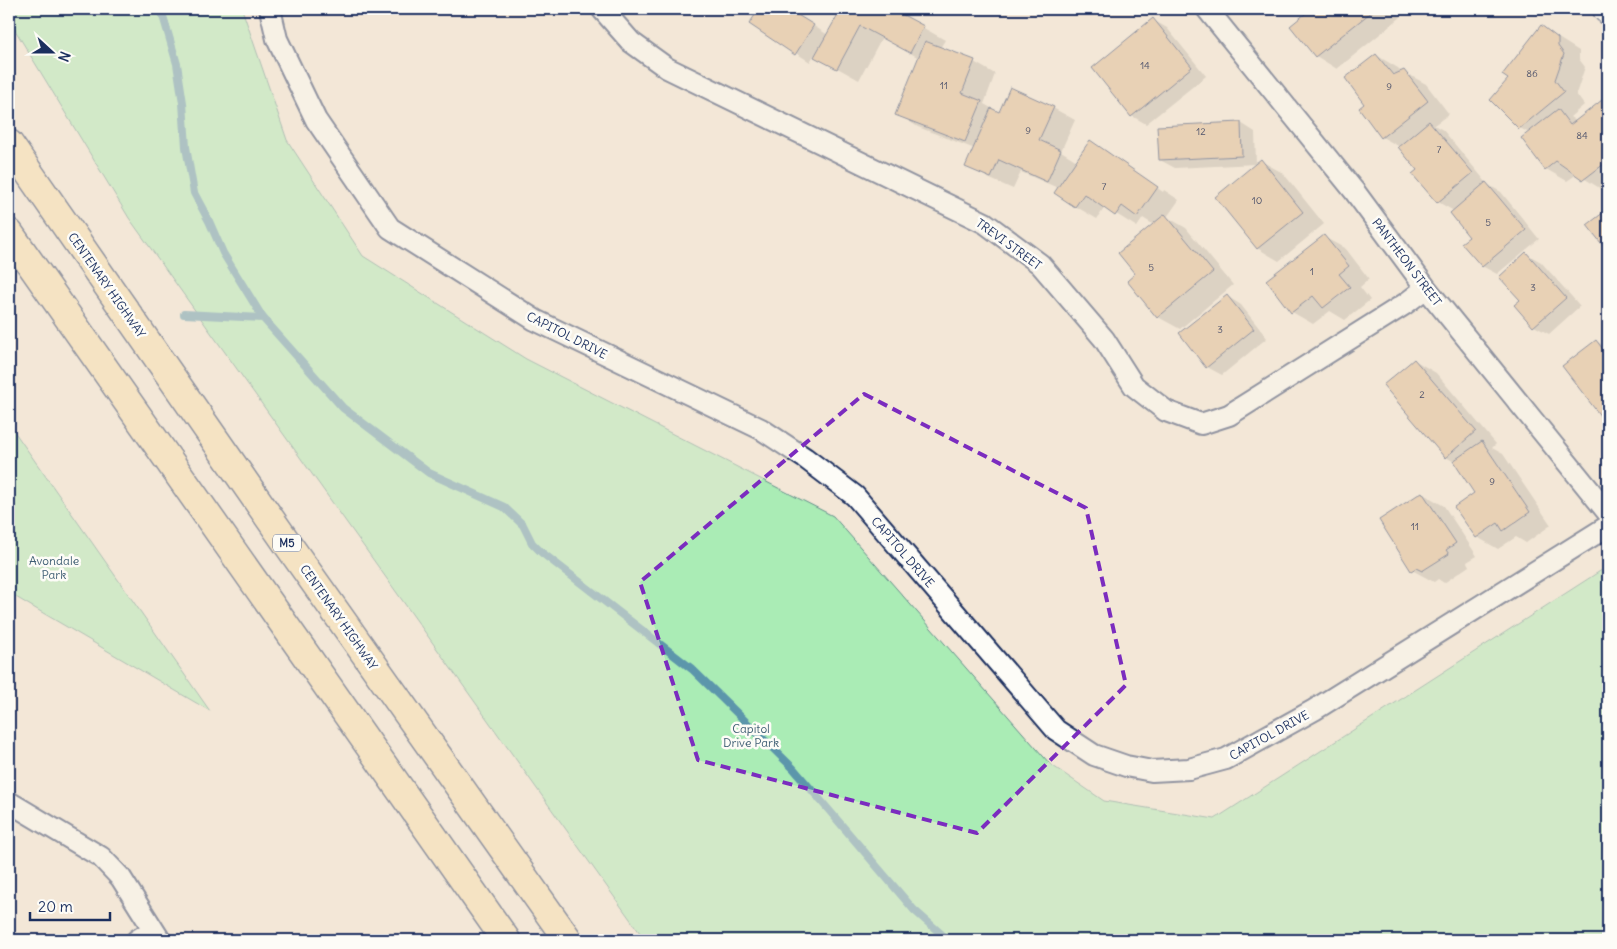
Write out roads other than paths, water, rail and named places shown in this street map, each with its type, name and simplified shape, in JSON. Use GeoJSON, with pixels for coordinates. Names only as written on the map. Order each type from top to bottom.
{"type":"FeatureCollection","features":[{"type":"Feature","properties":{"kind":"highway","name":"CENTENARY HIGHWAY"},"geometry":{"type":"LineString","coordinates":[[9,144],[294,554],[568,940]]}},
{"type":"Feature","properties":{"kind":"highway"},"geometry":{"type":"LineString","coordinates":[[9,233],[506,940]]}},
{"type":"Feature","properties":{"kind":"street","name":"CAPITOL DRIVE"},"geometry":{"type":"LineString","coordinates":[[270,9],[277,40],[316,120],[390,228],[535,320],[761,429],[805,458],[855,496],[1056,730],[1094,755],[1126,766],[1152,771],[1189,769],[1226,758],[1314,710],[1608,526]]}},
{"type":"Feature","properties":{"kind":"street","name":"TREVI STREET"},"geometry":{"type":"LineString","coordinates":[[602,9],[631,42],[666,68],[985,223],[1040,264],[1104,339],[1134,386],[1166,411],[1201,424],[1229,415],[1405,304],[1426,288]]}},
{"type":"Feature","properties":{"kind":"street","name":"PANTHEON STREET"},"geometry":{"type":"LineString","coordinates":[[1208,9],[1355,192],[1426,288],[1608,514]]}},
{"type":"Feature","properties":{"kind":"street"},"geometry":{"type":"LineString","coordinates":[[9,802],[101,857],[121,878],[150,937]]}},
{"type":"Feature","properties":{"kind":"waterway"},"geometry":{"type":"LineString","coordinates":[[161,9],[177,64],[183,103],[186,147],[194,193],[223,253],[263,318],[343,408],[429,473],[504,507],[523,525],[532,543],[541,552],[692,669],[793,768],[914,910],[948,940]]}},
{"type":"Feature","properties":{"kind":"waterway"},"geometry":{"type":"LineString","coordinates":[[184,314],[263,318]]}},
{"type":"Feature","properties":{"kind":"park label","name":"Avondale Park"},"geometry":{"type":"Point","coordinates":[54,567]}},
{"type":"Feature","properties":{"kind":"park label","name":"Capitol Drive Park"},"geometry":{"type":"Point","coordinates":[751,735]}}]}
